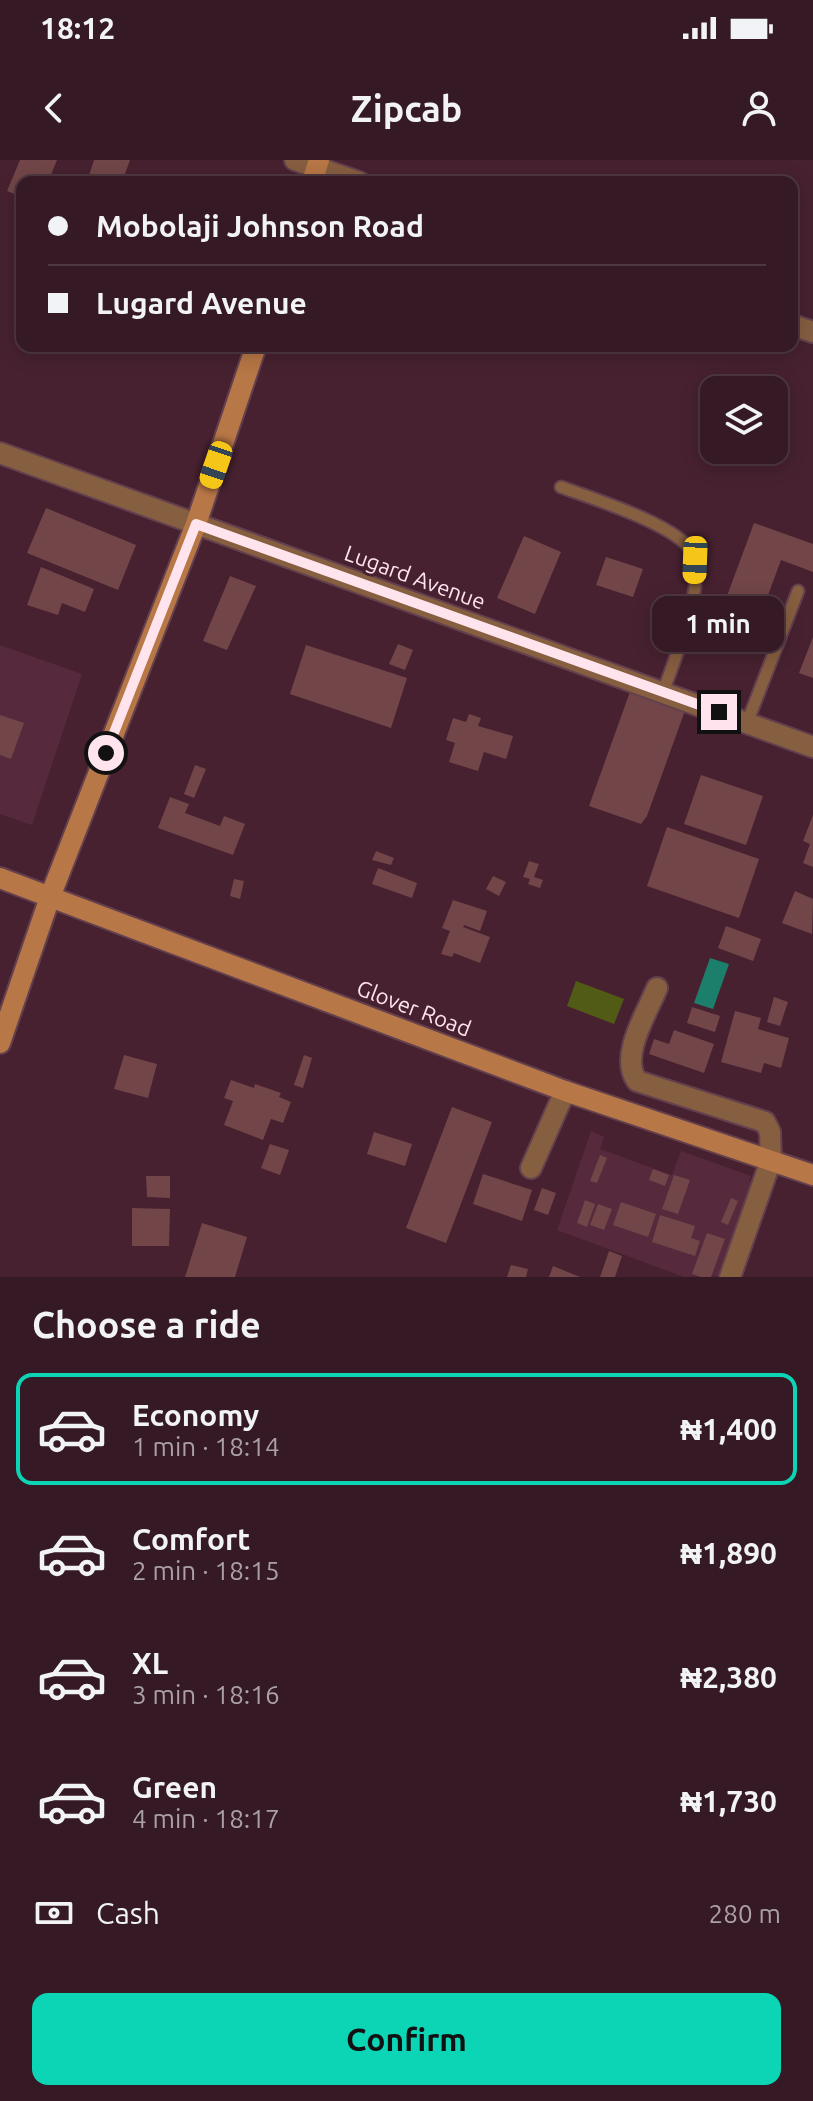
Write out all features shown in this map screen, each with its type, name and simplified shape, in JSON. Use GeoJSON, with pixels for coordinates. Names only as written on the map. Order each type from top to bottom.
{"type":"FeatureCollection","features":[{"type":"Feature","properties":{"kind":"street"},"geometry":{"type":"LineString","coordinates":[[295,160],[338,176]]}},
{"type":"Feature","properties":{"kind":"street"},"geometry":{"type":"LineString","coordinates":[[0,1043],[50,897],[196,524],[254,352]]}},
{"type":"Feature","properties":{"kind":"street","name":"Lugard Avenue"},"geometry":{"type":"LineString","coordinates":[[0,453],[813,747]]}},
{"type":"Feature","properties":{"kind":"street","name":"Glover Road"},"geometry":{"type":"LineString","coordinates":[[0,878],[565,1091],[813,1175]]}},
{"type":"Feature","properties":{"kind":"street"},"geometry":{"type":"LineString","coordinates":[[657,988],[632,1048],[633,1075],[637,1081],[765,1122],[770,1132],[771,1160],[730,1277]]}},
{"type":"Feature","properties":{"kind":"street"},"geometry":{"type":"LineString","coordinates":[[531,1168],[565,1091]]}},
{"type":"Feature","properties":{"kind":"lane"},"geometry":{"type":"LineString","coordinates":[[561,487],[621,508],[672,534],[692,551],[695,560],[691,609],[663,692]]}},
{"type":"Feature","properties":{"kind":"lane"},"geometry":{"type":"LineString","coordinates":[[747,723],[798,591]]}},
{"type":"Feature","properties":{"kind":"shaded area"},"geometry":{"type":"Polygon","coordinates":[[[0,645],[82,674],[32,825],[0,814],[0,645]]]}},
{"type":"Feature","properties":{"kind":"shaded area"},"geometry":{"type":"Polygon","coordinates":[[[710,958],[729,964],[713,1009],[694,1003],[710,958]]]}},
{"type":"Feature","properties":{"kind":"shaded area"},"geometry":{"type":"Polygon","coordinates":[[[576,981],[624,999],[614,1024],[567,1006],[576,981]]]}},
{"type":"Feature","properties":{"kind":"shaded area"},"geometry":{"type":"Polygon","coordinates":[[[591,1131],[604,1137],[600,1149],[672,1175],[681,1151],[751,1176],[749,1182],[757,1185],[723,1276],[684,1277],[557,1230],[591,1131]]]}},
{"type":"Feature","properties":{"kind":"building"},"geometry":{"type":"Polygon","coordinates":[[[20,160],[57,160],[50,176],[16,176],[16,195],[7,191],[20,160]]]}},
{"type":"Feature","properties":{"kind":"building"},"geometry":{"type":"Polygon","coordinates":[[[94,160],[130,160],[124,176],[89,176],[94,160]]]}},
{"type":"Feature","properties":{"kind":"building"},"geometry":{"type":"Polygon","coordinates":[[[46,508],[136,545],[118,590],[27,553],[46,508]]]}},
{"type":"Feature","properties":{"kind":"building"},"geometry":{"type":"Polygon","coordinates":[[[754,523],[813,544],[813,572],[781,560],[747,652],[711,639],[754,523]]]}},
{"type":"Feature","properties":{"kind":"building"},"geometry":{"type":"Polygon","coordinates":[[[524,536],[561,552],[535,614],[497,598],[524,536]]]}},
{"type":"Feature","properties":{"kind":"building"},"geometry":{"type":"Polygon","coordinates":[[[606,557],[643,569],[633,597],[596,585],[606,557]]]}},
{"type":"Feature","properties":{"kind":"building"},"geometry":{"type":"Polygon","coordinates":[[[41,567],[94,589],[85,612],[62,603],[58,615],[27,605],[41,567]]]}},
{"type":"Feature","properties":{"kind":"building"},"geometry":{"type":"Polygon","coordinates":[[[230,576],[256,586],[227,650],[203,641],[230,576]]]}},
{"type":"Feature","properties":{"kind":"building"},"geometry":{"type":"Polygon","coordinates":[[[813,637],[813,678],[799,673],[813,637]]]}},
{"type":"Feature","properties":{"kind":"building"},"geometry":{"type":"Polygon","coordinates":[[[398,644],[413,650],[405,670],[389,664],[398,644]]]}},
{"type":"Feature","properties":{"kind":"building"},"geometry":{"type":"Polygon","coordinates":[[[306,645],[407,678],[391,728],[290,694],[306,645]]]}},
{"type":"Feature","properties":{"kind":"building"},"geometry":{"type":"Polygon","coordinates":[[[632,686],[687,705],[647,816],[641,824],[589,806],[632,686]]]}},
{"type":"Feature","properties":{"kind":"building"},"geometry":{"type":"Polygon","coordinates":[[[469,714],[481,718],[478,726],[513,736],[506,759],[484,752],[478,771],[449,762],[455,743],[446,740],[453,718],[466,722],[469,714]]]}},
{"type":"Feature","properties":{"kind":"building"},"geometry":{"type":"Polygon","coordinates":[[[0,715],[24,723],[11,759],[0,755],[0,715]]]}},
{"type":"Feature","properties":{"kind":"building"},"geometry":{"type":"Polygon","coordinates":[[[195,765],[206,769],[194,798],[184,794],[195,765]]]}},
{"type":"Feature","properties":{"kind":"building"},"geometry":{"type":"Polygon","coordinates":[[[701,775],[763,796],[746,845],[684,824],[701,775]]]}},
{"type":"Feature","properties":{"kind":"building"},"geometry":{"type":"Polygon","coordinates":[[[170,797],[189,804],[185,813],[220,826],[224,816],[245,824],[233,855],[158,828],[170,797]]]}},
{"type":"Feature","properties":{"kind":"building"},"geometry":{"type":"Polygon","coordinates":[[[813,815],[813,867],[803,863],[810,844],[803,841],[813,815]]]}},
{"type":"Feature","properties":{"kind":"building"},"geometry":{"type":"Polygon","coordinates":[[[667,827],[759,859],[739,918],[647,886],[667,827]]]}},
{"type":"Feature","properties":{"kind":"building"},"geometry":{"type":"Polygon","coordinates":[[[376,851],[394,858],[391,865],[372,860],[376,851]]]}},
{"type":"Feature","properties":{"kind":"building"},"geometry":{"type":"Polygon","coordinates":[[[529,861],[539,864],[534,877],[543,880],[540,888],[528,884],[530,879],[523,877],[529,861]]]}},
{"type":"Feature","properties":{"kind":"building"},"geometry":{"type":"Polygon","coordinates":[[[378,868],[417,883],[412,898],[372,884],[378,868]]]}},
{"type":"Feature","properties":{"kind":"building"},"geometry":{"type":"Polygon","coordinates":[[[493,876],[506,882],[499,896],[486,889],[493,876]]]}},
{"type":"Feature","properties":{"kind":"building"},"geometry":{"type":"Polygon","coordinates":[[[234,879],[244,881],[240,899],[230,896],[234,879]]]}},
{"type":"Feature","properties":{"kind":"building"},"geometry":{"type":"Polygon","coordinates":[[[795,891],[813,899],[812,934],[782,923],[795,891]]]}},
{"type":"Feature","properties":{"kind":"building"},"geometry":{"type":"Polygon","coordinates":[[[453,900],[487,911],[480,931],[463,927],[490,937],[480,963],[454,953],[452,957],[441,954],[450,931],[442,928],[453,900]]]}},
{"type":"Feature","properties":{"kind":"building"},"geometry":{"type":"Polygon","coordinates":[[[726,926],[761,939],[753,961],[718,948],[726,926]]]}},
{"type":"Feature","properties":{"kind":"building"},"geometry":{"type":"Polygon","coordinates":[[[774,997],[788,1002],[780,1026],[767,1022],[774,997]]]}},
{"type":"Feature","properties":{"kind":"building"},"geometry":{"type":"Polygon","coordinates":[[[692,1007],[720,1016],[715,1032],[687,1023],[692,1007]]]}},
{"type":"Feature","properties":{"kind":"building"},"geometry":{"type":"Polygon","coordinates":[[[735,1011],[761,1018],[758,1029],[789,1038],[781,1068],[764,1063],[761,1073],[721,1062],[735,1011]]]}},
{"type":"Feature","properties":{"kind":"building"},"geometry":{"type":"Polygon","coordinates":[[[674,1030],[714,1044],[704,1073],[649,1054],[654,1039],[669,1044],[674,1030]]]}},
{"type":"Feature","properties":{"kind":"building"},"geometry":{"type":"Polygon","coordinates":[[[124,1055],[157,1064],[148,1098],[114,1089],[124,1055]]]}},
{"type":"Feature","properties":{"kind":"building"},"geometry":{"type":"Polygon","coordinates":[[[304,1055],[312,1058],[303,1088],[294,1085],[304,1055]]]}},
{"type":"Feature","properties":{"kind":"building"},"geometry":{"type":"Polygon","coordinates":[[[231,1080],[281,1093],[279,1097],[291,1102],[283,1123],[271,1119],[263,1140],[224,1125],[233,1101],[224,1098],[231,1080]]]}},
{"type":"Feature","properties":{"kind":"building"},"geometry":{"type":"Polygon","coordinates":[[[452,1107],[492,1122],[446,1243],[406,1228],[452,1107]]]}},
{"type":"Feature","properties":{"kind":"building"},"geometry":{"type":"Polygon","coordinates":[[[374,1132],[412,1144],[405,1166],[367,1154],[374,1132]]]}},
{"type":"Feature","properties":{"kind":"building"},"geometry":{"type":"Polygon","coordinates":[[[270,1144],[289,1150],[280,1175],[261,1168],[270,1144]]]}},
{"type":"Feature","properties":{"kind":"building"},"geometry":{"type":"Polygon","coordinates":[[[600,1155],[607,1158],[597,1183],[590,1181],[600,1155]]]}},
{"type":"Feature","properties":{"kind":"building"},"geometry":{"type":"Polygon","coordinates":[[[653,1169],[669,1175],[665,1186],[649,1180],[653,1169]]]}},
{"type":"Feature","properties":{"kind":"building"},"geometry":{"type":"Polygon","coordinates":[[[483,1174],[532,1190],[522,1221],[473,1204],[483,1174]]]}},
{"type":"Feature","properties":{"kind":"building"},"geometry":{"type":"Polygon","coordinates":[[[674,1175],[690,1180],[678,1214],[662,1209],[674,1175]]]}},
{"type":"Feature","properties":{"kind":"building"},"geometry":{"type":"Polygon","coordinates":[[[146,1176],[170,1176],[170,1198],[147,1197],[146,1176]]]}},
{"type":"Feature","properties":{"kind":"building"},"geometry":{"type":"Polygon","coordinates":[[[542,1188],[556,1193],[548,1215],[534,1210],[542,1188]]]}},
{"type":"Feature","properties":{"kind":"building"},"geometry":{"type":"Polygon","coordinates":[[[731,1198],[738,1201],[728,1225],[721,1222],[731,1198]]]}},
{"type":"Feature","properties":{"kind":"building"},"geometry":{"type":"Polygon","coordinates":[[[585,1200],[595,1204],[587,1227],[577,1223],[585,1200]]]}},
{"type":"Feature","properties":{"kind":"building"},"geometry":{"type":"Polygon","coordinates":[[[621,1202],[656,1214],[648,1237],[613,1225],[621,1202]]]}},
{"type":"Feature","properties":{"kind":"building"},"geometry":{"type":"Polygon","coordinates":[[[598,1204],[612,1209],[604,1230],[590,1225],[598,1204]]]}},
{"type":"Feature","properties":{"kind":"building"},"geometry":{"type":"Polygon","coordinates":[[[132,1208],[170,1209],[169,1246],[132,1246],[132,1208]]]}},
{"type":"Feature","properties":{"kind":"building"},"geometry":{"type":"Polygon","coordinates":[[[660,1215],[695,1226],[691,1238],[700,1241],[695,1256],[652,1242],[660,1215]]]}},
{"type":"Feature","properties":{"kind":"building"},"geometry":{"type":"Polygon","coordinates":[[[202,1223],[247,1237],[235,1277],[185,1277],[202,1223]]]}},
{"type":"Feature","properties":{"kind":"building"},"geometry":{"type":"Polygon","coordinates":[[[707,1233],[725,1239],[711,1277],[701,1277],[692,1274],[707,1233]]]}},
{"type":"Feature","properties":{"kind":"building"},"geometry":{"type":"Polygon","coordinates":[[[609,1251],[622,1256],[615,1277],[600,1277],[609,1251]]]}},
{"type":"Feature","properties":{"kind":"building"},"geometry":{"type":"Polygon","coordinates":[[[511,1265],[528,1269],[526,1277],[507,1277],[511,1265]]]}},
{"type":"Feature","properties":{"kind":"building"},"geometry":{"type":"Polygon","coordinates":[[[553,1266],[580,1277],[549,1277],[553,1266]]]}},
{"type":"Feature","properties":{"kind":"route"},"geometry":{"type":"LineString","coordinates":[[106,753],[196,524],[719,712]]}}]}
